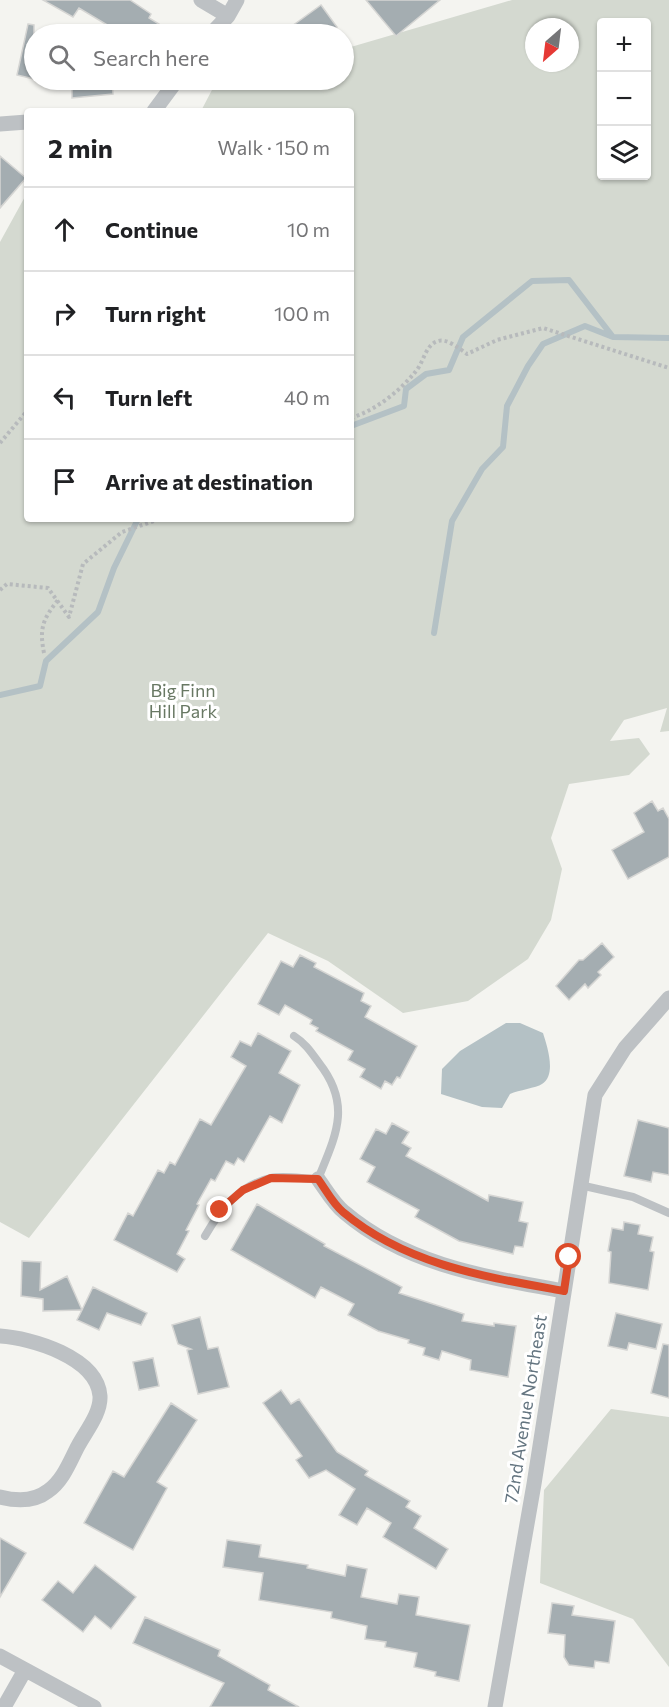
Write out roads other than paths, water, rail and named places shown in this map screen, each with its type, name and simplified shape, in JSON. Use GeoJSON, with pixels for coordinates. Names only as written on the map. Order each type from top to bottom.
{"type":"FeatureCollection","features":[{"type":"Feature","properties":{"kind":"street"},"geometry":{"type":"LineString","coordinates":[[201,0],[228,16]]}},
{"type":"Feature","properties":{"kind":"street"},"geometry":{"type":"LineString","coordinates":[[220,24],[237,0]]}},
{"type":"Feature","properties":{"kind":"street"},"geometry":{"type":"LineString","coordinates":[[156,108],[170,90]]}},
{"type":"Feature","properties":{"kind":"street"},"geometry":{"type":"LineString","coordinates":[[0,124],[24,122]]}},
{"type":"Feature","properties":{"kind":"street","name":"72nd Avenue Northeast"},"geometry":{"type":"LineString","coordinates":[[495,1707],[595,1095],[625,1048],[669,998]]}},
{"type":"Feature","properties":{"kind":"street"},"geometry":{"type":"LineString","coordinates":[[318,1179],[342,1211],[379,1236],[420,1258],[443,1267],[564,1291]]}},
{"type":"Feature","properties":{"kind":"street"},"geometry":{"type":"LineString","coordinates":[[0,1336],[17,1337],[71,1357],[97,1383],[100,1397],[97,1412],[61,1478],[48,1492],[29,1500],[0,1497]]}},
{"type":"Feature","properties":{"kind":"street"},"geometry":{"type":"LineString","coordinates":[[0,1656],[94,1707]]}},
{"type":"Feature","properties":{"kind":"street"},"geometry":{"type":"LineString","coordinates":[[4,1707],[25,1670]]}},
{"type":"Feature","properties":{"kind":"lane"},"geometry":{"type":"LineString","coordinates":[[205,1236],[220,1210],[243,1190],[271,1178],[318,1179],[336,1137],[340,1107],[337,1092],[324,1069],[303,1042],[294,1036]]}},
{"type":"Feature","properties":{"kind":"lane"},"geometry":{"type":"LineString","coordinates":[[580,1185],[633,1197],[669,1213]]}},
{"type":"Feature","properties":{"kind":"waterway"},"geometry":{"type":"LineString","coordinates":[[354,425],[404,406],[406,389],[426,374],[449,370],[463,337],[532,281],[569,280],[613,337],[669,338]]}},
{"type":"Feature","properties":{"kind":"waterway"},"geometry":{"type":"LineString","coordinates":[[434,633],[452,521],[482,469],[503,447],[507,406],[528,366],[543,344],[585,326],[613,337]]}},
{"type":"Feature","properties":{"kind":"waterway"},"geometry":{"type":"LineString","coordinates":[[0,695],[40,686],[46,661],[98,612],[114,568],[137,522]]}},
{"type":"Feature","properties":{"kind":"park label","name":"Big Finn Hill Park"},"geometry":{"type":"Point","coordinates":[183,701]}}]}
